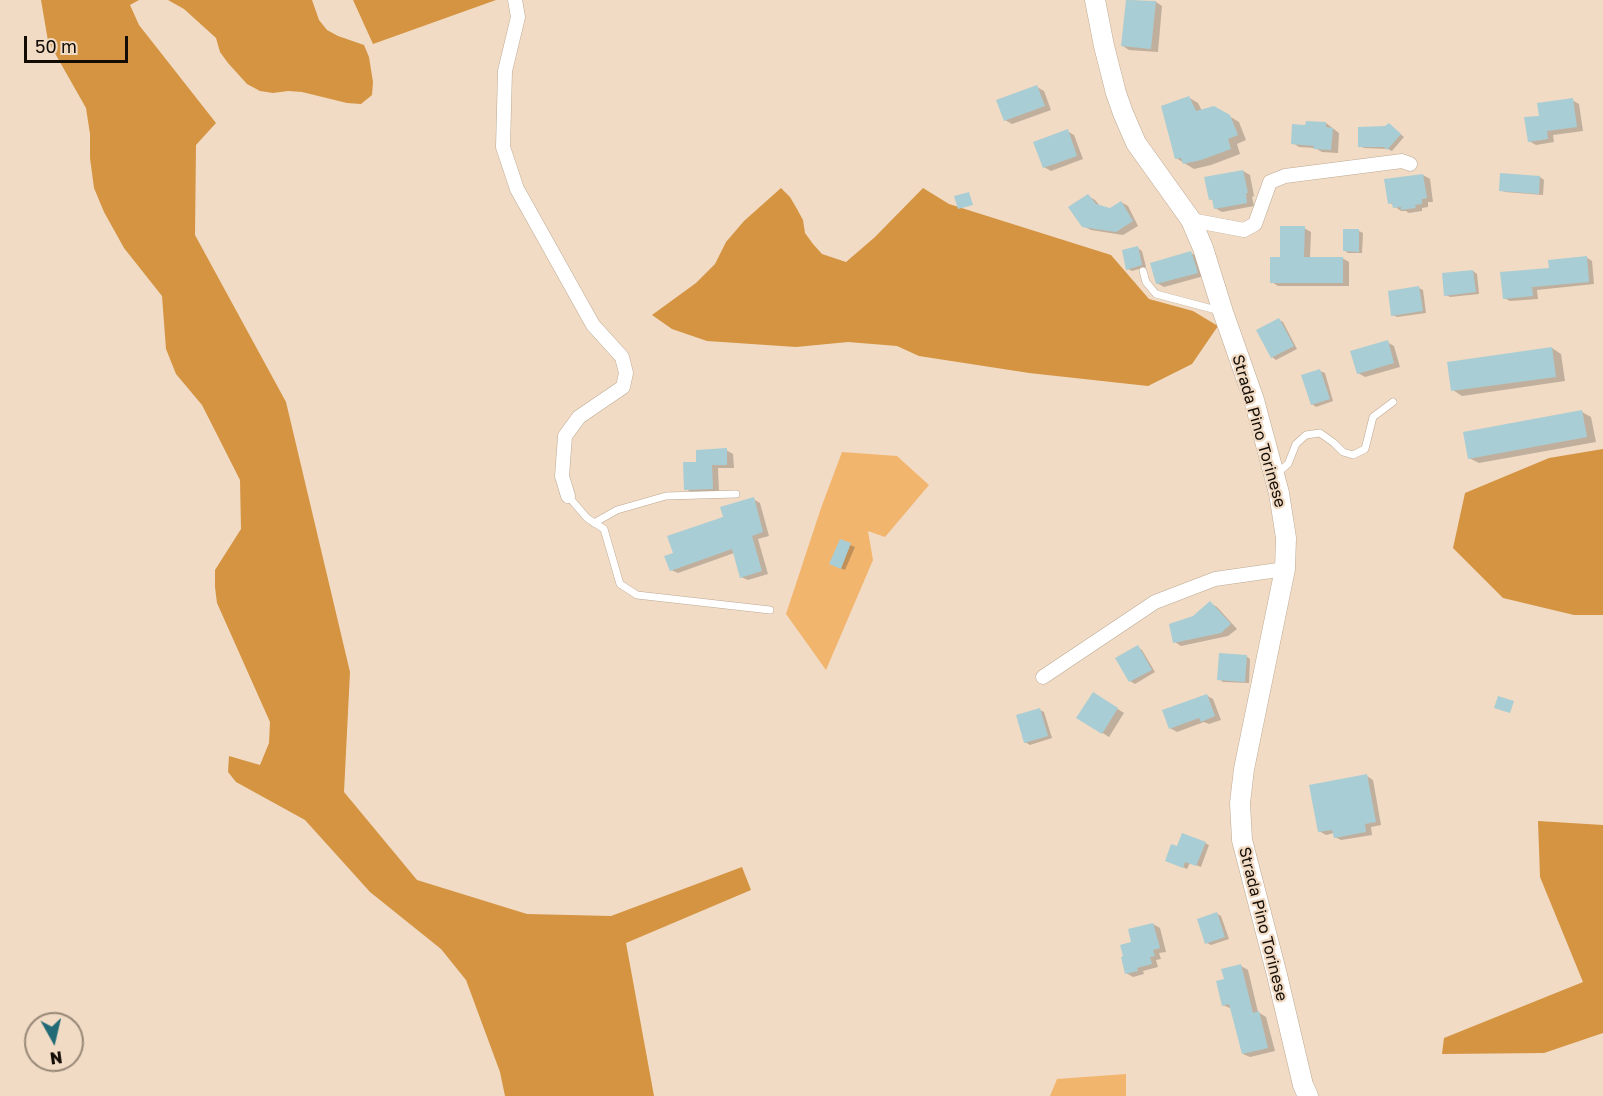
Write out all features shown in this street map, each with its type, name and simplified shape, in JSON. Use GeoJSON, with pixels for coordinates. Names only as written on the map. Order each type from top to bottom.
{"type":"FeatureCollection","features":[{"type":"Feature","properties":{"kind":"street"},"geometry":{"type":"LineString","coordinates":[[514,0],[518,17],[505,71],[503,147],[517,189],[593,325],[622,357],[626,373],[623,387],[579,417],[565,436],[562,477],[568,496]]}},
{"type":"Feature","properties":{"kind":"street","name":"Strada Pino Torinese"},"geometry":{"type":"LineString","coordinates":[[1095,0],[1116,93],[1136,143],[1191,220],[1203,248],[1254,400],[1279,493],[1286,538],[1285,569],[1244,770],[1240,803],[1242,840],[1308,1096]]}},
{"type":"Feature","properties":{"kind":"street"},"geometry":{"type":"LineString","coordinates":[[1191,220],[1244,230],[1255,224],[1270,182],[1285,176],[1402,161],[1410,164]]}},
{"type":"Feature","properties":{"kind":"street"},"geometry":{"type":"LineString","coordinates":[[1043,677],[1155,602],[1215,579],[1285,569]]}},
{"type":"Feature","properties":{"kind":"lane"},"geometry":{"type":"LineString","coordinates":[[1143,271],[1146,282],[1156,294],[1223,312]]}},
{"type":"Feature","properties":{"kind":"lane"},"geometry":{"type":"LineString","coordinates":[[1274,476],[1288,464],[1296,444],[1306,435],[1320,433],[1334,442],[1343,452],[1353,455],[1365,449],[1373,417],[1393,402]]}},
{"type":"Feature","properties":{"kind":"lane"},"geometry":{"type":"LineString","coordinates":[[594,523],[617,510],[666,496],[736,494]]}},
{"type":"Feature","properties":{"kind":"lane"},"geometry":{"type":"LineString","coordinates":[[568,496],[587,518],[604,529],[620,584],[637,595],[770,610]]}},
{"type":"Feature","properties":{"kind":"shaded area"},"geometry":{"type":"Polygon","coordinates":[[[41,0],[139,0],[130,5],[139,25],[216,123],[196,145],[195,235],[286,402],[350,672],[344,792],[417,880],[527,914],[611,916],[742,867],[751,890],[626,943],[654,1096],[505,1096],[500,1072],[466,980],[441,949],[370,892],[305,820],[236,782],[228,772],[229,756],[260,765],[269,743],[270,722],[217,603],[215,587],[215,570],[241,529],[240,480],[202,405],[176,374],[166,349],[162,296],[124,248],[94,188],[86,108],[48,41],[41,0]]]}},
{"type":"Feature","properties":{"kind":"shaded area"},"geometry":{"type":"Polygon","coordinates":[[[168,0],[312,0],[319,20],[327,30],[364,45],[369,57],[373,82],[372,95],[361,104],[347,103],[302,92],[260,91],[247,84],[228,63],[220,52],[216,38],[184,9],[168,0]]]}},
{"type":"Feature","properties":{"kind":"shaded area"},"geometry":{"type":"Polygon","coordinates":[[[353,0],[496,0],[373,44],[353,0]]]}},
{"type":"Feature","properties":{"kind":"shaded area"},"geometry":{"type":"Polygon","coordinates":[[[781,188],[797,209],[803,220],[805,233],[813,244],[822,254],[846,262],[875,237],[923,188],[949,204],[1111,255],[1149,299],[1193,311],[1218,326],[1192,364],[1148,386],[1029,373],[919,356],[897,346],[848,342],[796,347],[707,341],[672,329],[652,315],[696,283],[715,264],[726,242],[744,221],[781,188]]]}},
{"type":"Feature","properties":{"kind":"shaded area"},"geometry":{"type":"Polygon","coordinates":[[[1603,449],[1603,615],[1574,615],[1503,598],[1453,548],[1465,493],[1549,458],[1603,449]]]}},
{"type":"Feature","properties":{"kind":"shaded area"},"geometry":{"type":"Polygon","coordinates":[[[842,452],[897,456],[929,485],[885,537],[868,531],[873,560],[826,670],[786,614],[842,452]]]}},
{"type":"Feature","properties":{"kind":"shaded area"},"geometry":{"type":"Polygon","coordinates":[[[1538,821],[1603,825],[1603,1033],[1544,1053],[1442,1054],[1444,1038],[1583,982],[1540,877],[1538,821]]]}},
{"type":"Feature","properties":{"kind":"shaded area"},"geometry":{"type":"Polygon","coordinates":[[[1126,1074],[1126,1096],[1050,1096],[1057,1079],[1126,1074]]]}},
{"type":"Feature","properties":{"kind":"building"},"geometry":{"type":"Polygon","coordinates":[[[1126,0],[1156,1],[1151,49],[1121,46],[1126,0]]]}},
{"type":"Feature","properties":{"kind":"building"},"geometry":{"type":"Polygon","coordinates":[[[1037,85],[1045,106],[1004,121],[996,100],[1037,85]]]}},
{"type":"Feature","properties":{"kind":"building"},"geometry":{"type":"Polygon","coordinates":[[[1189,96],[1196,111],[1214,106],[1230,115],[1238,135],[1228,139],[1231,149],[1183,164],[1181,158],[1175,159],[1161,106],[1189,96]]]}},
{"type":"Feature","properties":{"kind":"building"},"geometry":{"type":"Polygon","coordinates":[[[1573,98],[1577,127],[1547,131],[1548,139],[1528,142],[1524,117],[1539,116],[1537,103],[1573,98]]]}},
{"type":"Feature","properties":{"kind":"building"},"geometry":{"type":"Polygon","coordinates":[[[1306,121],[1326,122],[1326,127],[1333,128],[1331,150],[1291,144],[1292,124],[1305,125],[1306,121]]]}},
{"type":"Feature","properties":{"kind":"building"},"geometry":{"type":"Polygon","coordinates":[[[1389,123],[1401,134],[1387,150],[1384,147],[1358,147],[1358,127],[1385,126],[1389,123]]]}},
{"type":"Feature","properties":{"kind":"building"},"geometry":{"type":"Polygon","coordinates":[[[1068,129],[1077,156],[1043,168],[1033,142],[1068,129]]]}},
{"type":"Feature","properties":{"kind":"building"},"geometry":{"type":"Polygon","coordinates":[[[1243,170],[1248,193],[1246,193],[1247,203],[1214,209],[1212,199],[1209,200],[1204,177],[1243,170]]]}},
{"type":"Feature","properties":{"kind":"building"},"geometry":{"type":"Polygon","coordinates":[[[1500,173],[1540,176],[1539,194],[1499,191],[1500,173]]]}},
{"type":"Feature","properties":{"kind":"building"},"geometry":{"type":"Polygon","coordinates":[[[1423,174],[1427,198],[1422,199],[1422,204],[1415,205],[1416,208],[1401,210],[1401,207],[1393,208],[1392,203],[1388,204],[1384,179],[1423,174]]]}},
{"type":"Feature","properties":{"kind":"building"},"geometry":{"type":"Polygon","coordinates":[[[969,192],[973,205],[958,209],[954,196],[969,192]]]}},
{"type":"Feature","properties":{"kind":"building"},"geometry":{"type":"Polygon","coordinates":[[[1088,194],[1096,204],[1110,208],[1121,201],[1133,221],[1116,232],[1082,227],[1068,207],[1088,194]]]}},
{"type":"Feature","properties":{"kind":"building"},"geometry":{"type":"Polygon","coordinates":[[[1280,226],[1305,226],[1304,257],[1343,257],[1343,283],[1270,283],[1270,257],[1280,257],[1280,226]]]}},
{"type":"Feature","properties":{"kind":"building"},"geometry":{"type":"Polygon","coordinates":[[[1343,229],[1359,229],[1359,252],[1343,251],[1343,229]]]}},
{"type":"Feature","properties":{"kind":"building"},"geometry":{"type":"Polygon","coordinates":[[[1138,246],[1142,265],[1126,270],[1122,250],[1138,246]]]}},
{"type":"Feature","properties":{"kind":"building"},"geometry":{"type":"Polygon","coordinates":[[[1191,251],[1198,273],[1156,284],[1150,263],[1191,251]]]}},
{"type":"Feature","properties":{"kind":"building"},"geometry":{"type":"Polygon","coordinates":[[[1587,256],[1589,282],[1532,287],[1533,296],[1503,299],[1500,272],[1549,268],[1548,260],[1587,256]]]}},
{"type":"Feature","properties":{"kind":"building"},"geometry":{"type":"Polygon","coordinates":[[[1473,270],[1476,292],[1444,296],[1442,273],[1473,270]]]}},
{"type":"Feature","properties":{"kind":"building"},"geometry":{"type":"Polygon","coordinates":[[[1419,286],[1423,311],[1391,316],[1388,291],[1419,286]]]}},
{"type":"Feature","properties":{"kind":"building"},"geometry":{"type":"Polygon","coordinates":[[[1279,318],[1294,346],[1271,358],[1256,330],[1279,318]]]}},
{"type":"Feature","properties":{"kind":"building"},"geometry":{"type":"Polygon","coordinates":[[[1388,340],[1394,363],[1357,374],[1350,351],[1388,340]]]}},
{"type":"Feature","properties":{"kind":"building"},"geometry":{"type":"Polygon","coordinates":[[[1552,347],[1556,377],[1451,391],[1447,362],[1552,347]]]}},
{"type":"Feature","properties":{"kind":"building"},"geometry":{"type":"Polygon","coordinates":[[[1320,369],[1330,399],[1311,405],[1301,375],[1320,369]]]}},
{"type":"Feature","properties":{"kind":"building"},"geometry":{"type":"Polygon","coordinates":[[[1582,410],[1587,437],[1468,459],[1463,432],[1582,410]]]}},
{"type":"Feature","properties":{"kind":"building"},"geometry":{"type":"Polygon","coordinates":[[[727,448],[727,465],[712,465],[713,489],[684,490],[683,462],[696,462],[696,450],[727,448]]]}},
{"type":"Feature","properties":{"kind":"building"},"geometry":{"type":"Polygon","coordinates":[[[754,497],[763,532],[752,536],[762,571],[740,578],[732,549],[670,571],[664,556],[673,553],[667,536],[723,517],[720,507],[754,497]]]}},
{"type":"Feature","properties":{"kind":"building"},"geometry":{"type":"Polygon","coordinates":[[[840,539],[851,543],[841,569],[829,564],[840,539]]]}},
{"type":"Feature","properties":{"kind":"building"},"geometry":{"type":"Polygon","coordinates":[[[1210,601],[1231,624],[1221,633],[1173,643],[1169,624],[1193,616],[1210,601]]]}},
{"type":"Feature","properties":{"kind":"building"},"geometry":{"type":"Polygon","coordinates":[[[1138,645],[1152,670],[1129,682],[1115,658],[1138,645]]]}},
{"type":"Feature","properties":{"kind":"building"},"geometry":{"type":"Polygon","coordinates":[[[1219,653],[1247,655],[1245,682],[1217,680],[1219,653]]]}},
{"type":"Feature","properties":{"kind":"building"},"geometry":{"type":"Polygon","coordinates":[[[1093,692],[1118,708],[1102,734],[1076,718],[1093,692]]]}},
{"type":"Feature","properties":{"kind":"building"},"geometry":{"type":"Polygon","coordinates":[[[1207,694],[1215,716],[1201,722],[1199,718],[1169,729],[1162,710],[1207,694]]]}},
{"type":"Feature","properties":{"kind":"building"},"geometry":{"type":"Polygon","coordinates":[[[1498,696],[1514,701],[1510,713],[1494,708],[1498,696]]]}},
{"type":"Feature","properties":{"kind":"building"},"geometry":{"type":"Polygon","coordinates":[[[1040,708],[1048,736],[1024,743],[1016,715],[1040,708]]]}},
{"type":"Feature","properties":{"kind":"building"},"geometry":{"type":"Polygon","coordinates":[[[1367,774],[1376,822],[1365,824],[1366,832],[1334,838],[1332,830],[1318,832],[1309,785],[1367,774]]]}},
{"type":"Feature","properties":{"kind":"building"},"geometry":{"type":"Polygon","coordinates":[[[1182,833],[1206,842],[1196,866],[1185,862],[1183,868],[1165,861],[1171,844],[1177,846],[1182,833]]]}},
{"type":"Feature","properties":{"kind":"building"},"geometry":{"type":"Polygon","coordinates":[[[1217,912],[1225,937],[1205,944],[1197,919],[1217,912]]]}},
{"type":"Feature","properties":{"kind":"building"},"geometry":{"type":"Polygon","coordinates":[[[1153,923],[1160,948],[1153,950],[1155,956],[1150,957],[1152,964],[1125,974],[1120,945],[1131,942],[1128,929],[1153,923]]]}},
{"type":"Feature","properties":{"kind":"building"},"geometry":{"type":"Polygon","coordinates":[[[1241,964],[1253,1013],[1259,1011],[1268,1048],[1242,1054],[1229,1004],[1222,1006],[1216,981],[1224,979],[1221,969],[1241,964]]]}}]}
